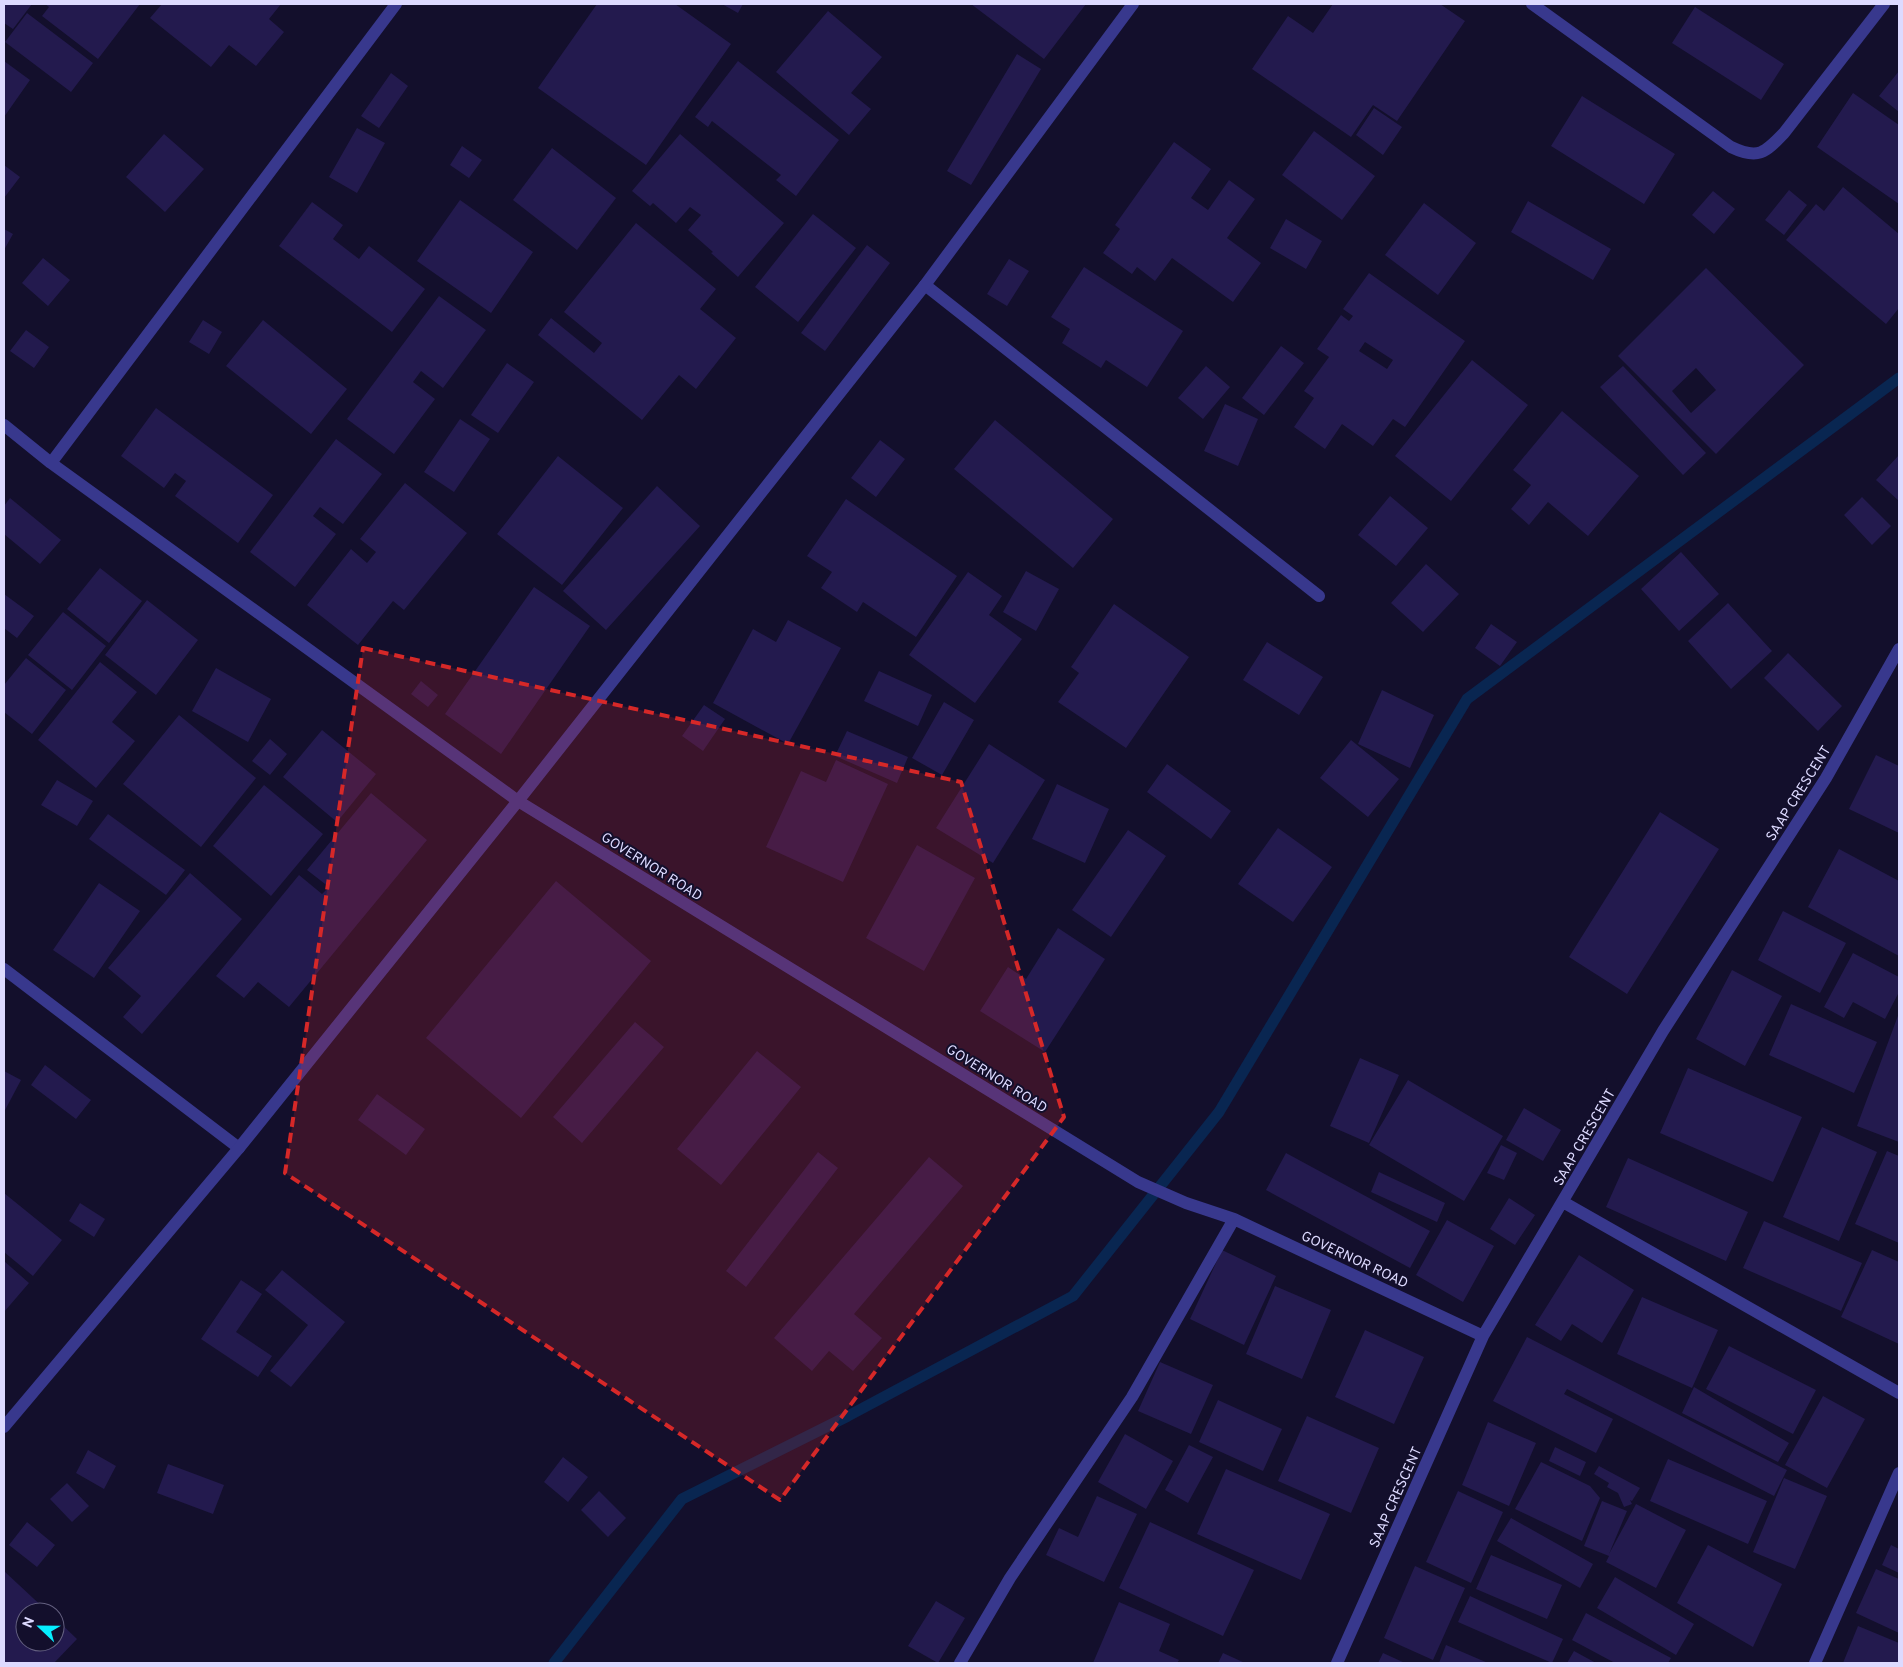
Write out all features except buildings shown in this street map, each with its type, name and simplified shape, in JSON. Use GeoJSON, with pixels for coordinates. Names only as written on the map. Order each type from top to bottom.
{"type":"FeatureCollection","features":[{"type":"Feature","properties":{"kind":"street"},"geometry":{"type":"LineString","coordinates":[[51,463],[396,4]]}},
{"type":"Feature","properties":{"kind":"street"},"geometry":{"type":"LineString","coordinates":[[4,1427],[239,1148],[518,801],[926,285],[1133,4]]}},
{"type":"Feature","properties":{"kind":"street"},"geometry":{"type":"LineString","coordinates":[[1532,4],[1731,147],[1745,154],[1757,154],[1770,147],[1784,133],[1884,4]]}},
{"type":"Feature","properties":{"kind":"street"},"geometry":{"type":"LineString","coordinates":[[926,285],[1319,596]]}},
{"type":"Feature","properties":{"kind":"street","name":"GOVERNOR ROAD"},"geometry":{"type":"LineString","coordinates":[[4,425],[51,463],[518,801],[1138,1182],[1186,1203],[1234,1219],[1483,1336]]}},
{"type":"Feature","properties":{"kind":"street","name":"SAAP CRESCENT"},"geometry":{"type":"LineString","coordinates":[[1337,1663],[1483,1336],[1663,1031],[1826,778],[1899,649]]}},
{"type":"Feature","properties":{"kind":"street"},"geometry":{"type":"LineString","coordinates":[[4,968],[239,1148]]}},
{"type":"Feature","properties":{"kind":"street"},"geometry":{"type":"LineString","coordinates":[[1563,1202],[1899,1393]]}},
{"type":"Feature","properties":{"kind":"street"},"geometry":{"type":"LineString","coordinates":[[960,1663],[1010,1578],[1132,1397],[1234,1219]]}},
{"type":"Feature","properties":{"kind":"street"},"geometry":{"type":"LineString","coordinates":[[1815,1663],[1899,1474]]}},
{"type":"Feature","properties":{"kind":"highlighted area"},"geometry":{"type":"Polygon","coordinates":[[[363,648],[961,782],[1064,1117],[780,1500],[285,1173],[363,648]]]}},
{"type":"Feature","properties":{"kind":"waterway"},"geometry":{"type":"LineString","coordinates":[[554,1663],[682,1499],[848,1416],[1073,1296],[1219,1112],[1467,699],[1899,378]]}}]}
